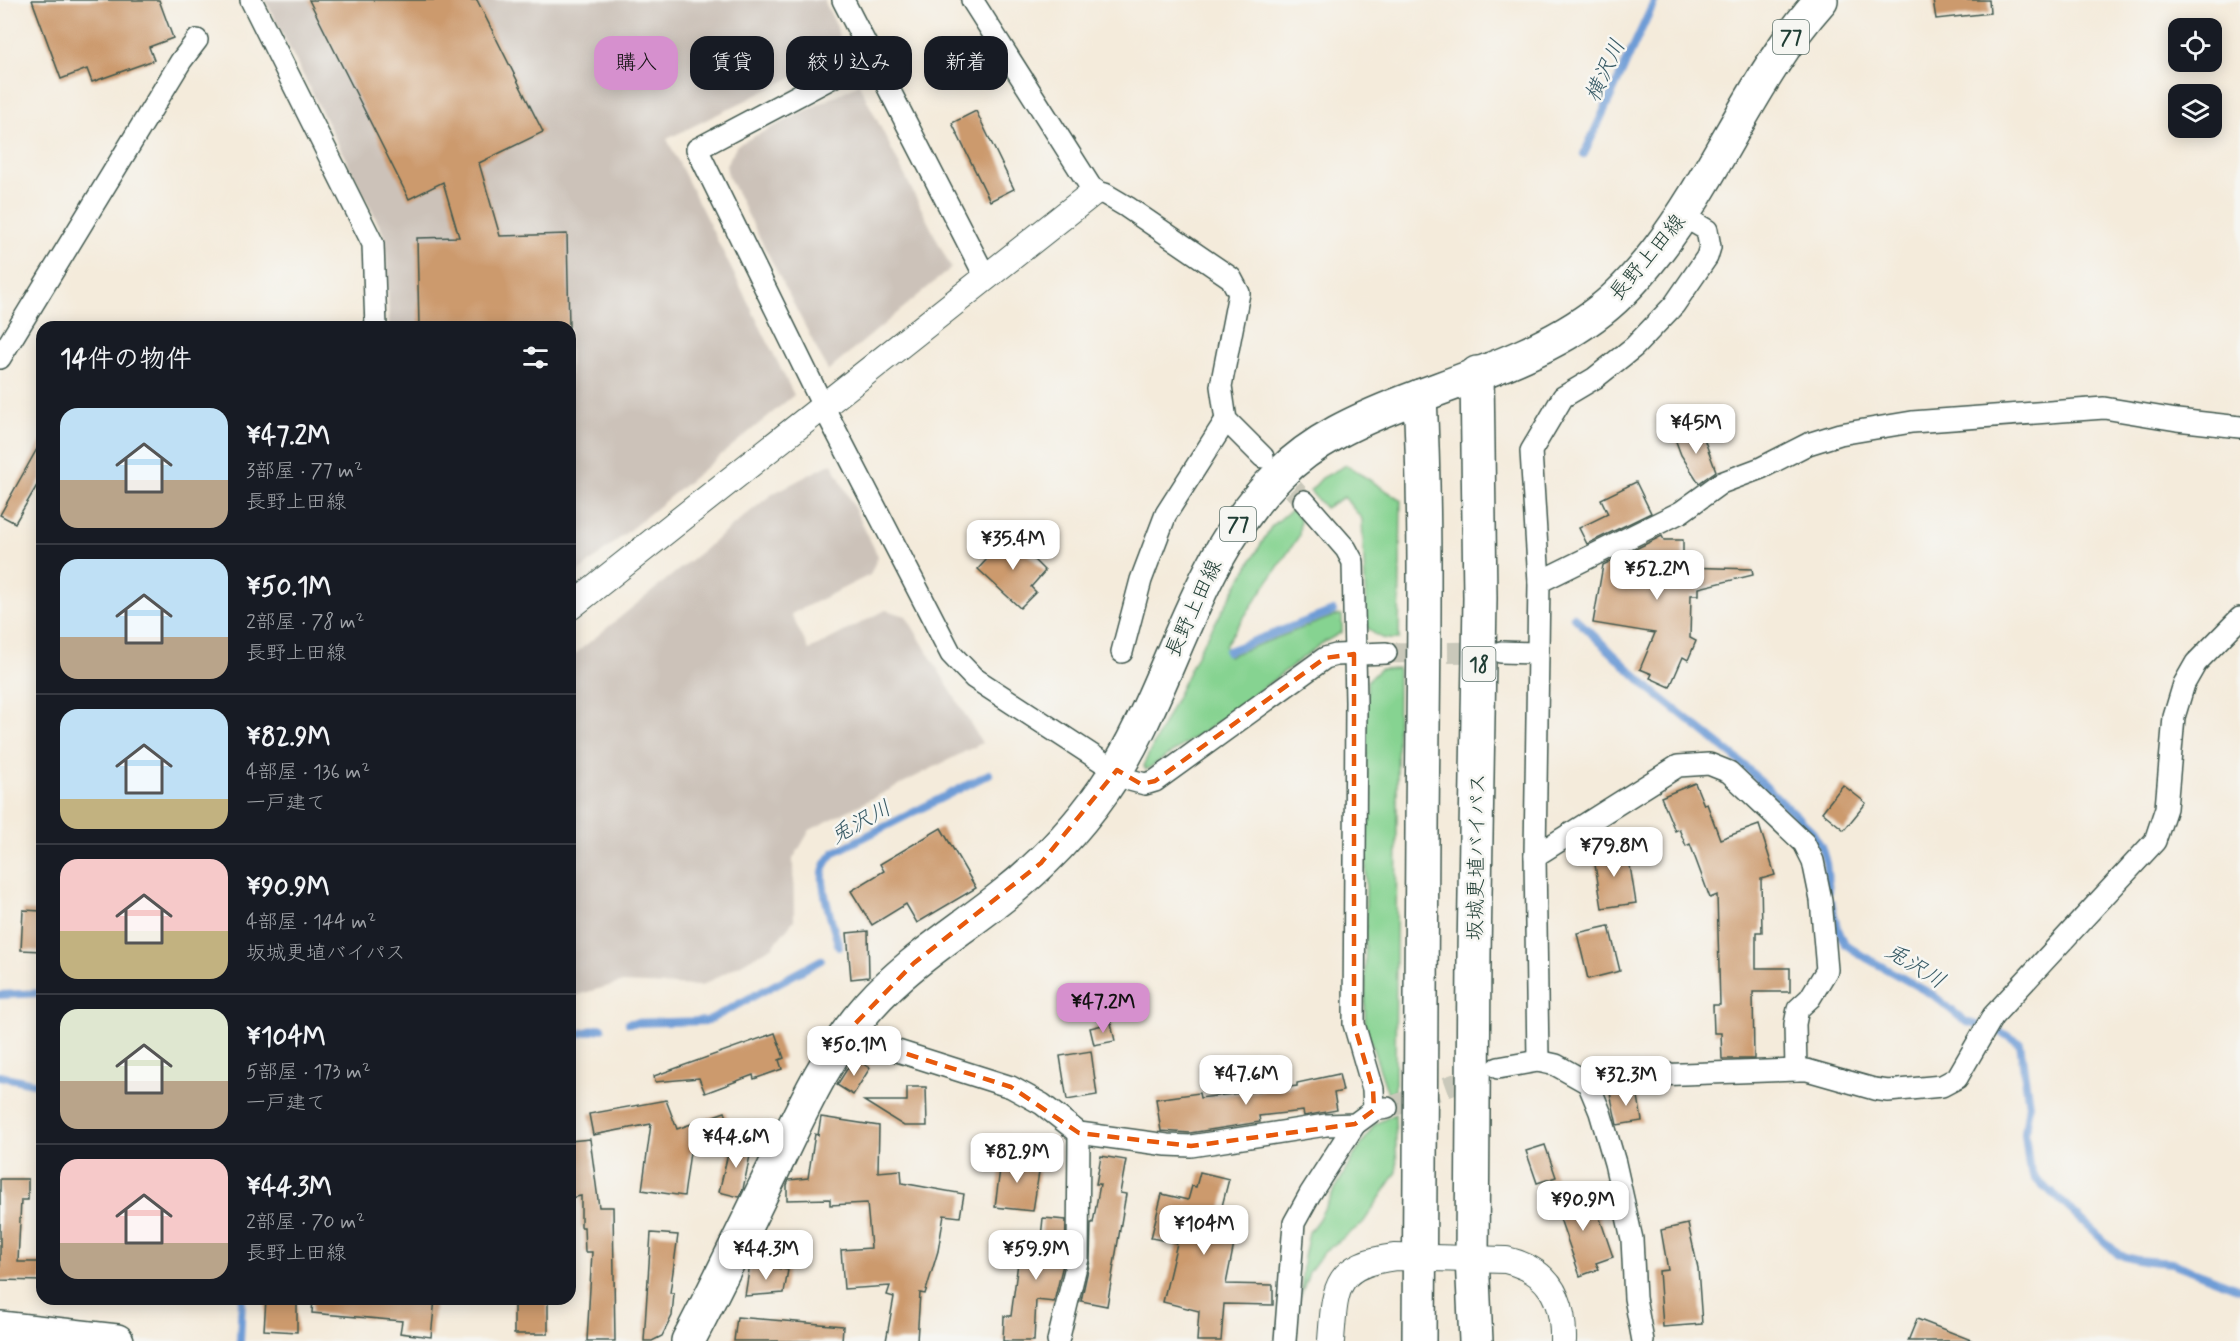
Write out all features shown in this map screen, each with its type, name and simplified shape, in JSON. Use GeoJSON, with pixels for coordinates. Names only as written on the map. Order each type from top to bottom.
{"type":"FeatureCollection","features":[{"type":"Feature","properties":{"kind":"main road","name":"長野上田線"},"geometry":{"type":"LineString","coordinates":[[688,1341],[813,1085],[852,1028],[881,993],[1041,863],[1090,810],[1117,770],[1154,696],[1198,594],[1221,550],[1257,498],[1293,461],[1314,446],[1368,416],[1539,348],[1600,311],[1624,290],[1683,216],[1765,76],[1794,33],[1821,0]]}},
{"type":"Feature","properties":{"kind":"main road","name":"坂城更埴バイパス"},"geometry":{"type":"LineString","coordinates":[[1476,1341],[1472,1258],[1480,598],[1477,373]]}},
{"type":"Feature","properties":{"kind":"main road"},"geometry":{"type":"LineString","coordinates":[[1419,1341],[1423,748],[1423,462],[1420,396]]}},
{"type":"Feature","properties":{"kind":"main road"},"geometry":{"type":"LineString","coordinates":[[0,1328],[117,1341]]}},
{"type":"Feature","properties":{"kind":"street"},"geometry":{"type":"LineString","coordinates":[[251,0],[373,244],[376,321]]}},
{"type":"Feature","properties":{"kind":"street"},"geometry":{"type":"LineString","coordinates":[[843,0],[860,36]]}},
{"type":"Feature","properties":{"kind":"street"},"geometry":{"type":"LineString","coordinates":[[972,0],[1094,192]]}},
{"type":"Feature","properties":{"kind":"street"},"geometry":{"type":"LineString","coordinates":[[0,358],[181,61],[197,40]]}},
{"type":"Feature","properties":{"kind":"street"},"geometry":{"type":"LineString","coordinates":[[807,90],[697,148],[824,408],[951,654],[974,678],[1117,770],[1141,784],[1148,784],[1325,658],[1386,653]]}},
{"type":"Feature","properties":{"kind":"street"},"geometry":{"type":"LineString","coordinates":[[887,90],[986,278]]}},
{"type":"Feature","properties":{"kind":"street"},"geometry":{"type":"LineString","coordinates":[[576,602],[1094,192],[1106,194],[1127,207],[1231,278],[1239,293],[1221,386],[1226,420],[1263,457]]}},
{"type":"Feature","properties":{"kind":"street"},"geometry":{"type":"LineString","coordinates":[[1538,1061],[1535,856],[1539,582],[1531,451],[1563,397],[1595,378],[1634,348],[1674,305],[1707,257],[1710,247],[1707,230],[1683,216]]}},
{"type":"Feature","properties":{"kind":"street"},"geometry":{"type":"LineString","coordinates":[[1539,582],[1681,512],[1721,483],[1761,468],[1808,444],[1840,434],[1912,422],[2104,408],[2240,427]]}},
{"type":"Feature","properties":{"kind":"street"},"geometry":{"type":"LineString","coordinates":[[1122,652],[1141,580],[1166,514],[1226,420]]}},
{"type":"Feature","properties":{"kind":"street"},"geometry":{"type":"LineString","coordinates":[[1286,1341],[1294,1222],[1355,1124],[1381,1109],[1354,1024],[1356,714],[1353,562],[1346,549],[1304,501]]}},
{"type":"Feature","properties":{"kind":"street"},"geometry":{"type":"LineString","coordinates":[[1498,1068],[1538,1061],[1556,1065],[1588,1083],[1655,1075],[1807,1070],[1888,1091],[1942,1086],[1956,1078],[1988,1025],[2155,841],[2166,808],[2174,717],[2184,684],[2196,663],[2240,618]]}},
{"type":"Feature","properties":{"kind":"street"},"geometry":{"type":"LineString","coordinates":[[1501,652],[1537,653]]}},
{"type":"Feature","properties":{"kind":"street"},"geometry":{"type":"LineString","coordinates":[[1535,856],[1678,766],[1709,764],[1729,772],[1804,843],[1814,861],[1821,900],[1827,970],[1809,998],[1798,1009],[1795,1024],[1796,1070]]}},
{"type":"Feature","properties":{"kind":"street"},"geometry":{"type":"LineString","coordinates":[[852,1028],[866,1041],[1011,1087],[1042,1104],[1079,1133],[1191,1146],[1326,1125],[1355,1124]]}},
{"type":"Feature","properties":{"kind":"street"},"geometry":{"type":"LineString","coordinates":[[1588,1083],[1600,1112],[1615,1163],[1632,1239],[1635,1298],[1643,1341]]}},
{"type":"Feature","properties":{"kind":"street"},"geometry":{"type":"LineString","coordinates":[[1058,1341],[1078,1258],[1079,1133]]}},
{"type":"Feature","properties":{"kind":"street"},"geometry":{"type":"LineString","coordinates":[[1331,1341],[1334,1297],[1345,1276],[1358,1267],[1382,1259],[1472,1258],[1521,1263],[1549,1284],[1559,1303],[1563,1341]]}},
{"type":"Feature","properties":{"kind":"highlighted area"},"geometry":{"type":"Polygon","coordinates":[[[1354,654],[1354,1024],[1373,1089],[1374,1110],[1355,1124],[1191,1146],[1079,1133],[1011,1087],[866,1041],[852,1027],[914,963],[1041,863],[1117,770],[1141,784],[1155,781],[1325,658],[1354,654]]]}},
{"type":"Feature","properties":{"kind":"shaded area"},"geometry":{"type":"Polygon","coordinates":[[[265,0],[824,0],[839,36],[786,36],[786,81],[774,86],[774,36],[690,36],[690,90],[767,90],[667,139],[794,395],[576,574],[576,321],[389,321],[386,239],[265,0]]]}},
{"type":"Feature","properties":{"kind":"shaded area"},"geometry":{"type":"Polygon","coordinates":[[[847,90],[862,90],[951,268],[828,371],[728,176],[726,165],[737,145],[847,90]]]}},
{"type":"Feature","properties":{"kind":"shaded area"},"geometry":{"type":"Polygon","coordinates":[[[832,463],[878,556],[870,575],[791,614],[809,650],[886,610],[906,616],[982,743],[810,830],[793,859],[794,920],[772,947],[701,986],[620,983],[576,995],[576,653],[772,494],[832,463]]]}},
{"type":"Feature","properties":{"kind":"green space"},"geometry":{"type":"Polygon","coordinates":[[[1346,465],[1401,500],[1399,639],[1381,638],[1367,627],[1362,519],[1344,497],[1325,508],[1310,491],[1322,478],[1346,465]]]}},
{"type":"Feature","properties":{"kind":"green space"},"geometry":{"type":"Polygon","coordinates":[[[1292,509],[1300,519],[1299,536],[1225,645],[1229,656],[1334,616],[1342,615],[1342,632],[1321,644],[1214,725],[1146,770],[1143,766],[1201,647],[1271,527],[1292,509]]]}},
{"type":"Feature","properties":{"kind":"green space"},"geometry":{"type":"Polygon","coordinates":[[[1398,668],[1395,1091],[1388,1094],[1365,1025],[1367,681],[1380,669],[1398,668]]]}},
{"type":"Feature","properties":{"kind":"green space"},"geometry":{"type":"Polygon","coordinates":[[[1395,1114],[1397,1172],[1363,1223],[1323,1253],[1309,1272],[1301,1295],[1303,1262],[1309,1232],[1375,1124],[1395,1114]]]}},
{"type":"Feature","properties":{"kind":"building"},"geometry":{"type":"Polygon","coordinates":[[[32,0],[159,0],[173,38],[149,47],[154,60],[92,82],[87,69],[61,79],[32,0]]]}},
{"type":"Feature","properties":{"kind":"building"},"geometry":{"type":"Polygon","coordinates":[[[309,0],[477,0],[543,132],[479,163],[500,236],[567,234],[569,321],[419,321],[417,238],[459,237],[443,182],[409,199],[309,0]]]}},
{"type":"Feature","properties":{"kind":"building"},"geometry":{"type":"Polygon","coordinates":[[[1933,0],[1989,0],[1990,13],[1936,19],[1933,0]]]}},
{"type":"Feature","properties":{"kind":"building"},"geometry":{"type":"Polygon","coordinates":[[[976,111],[1014,189],[990,201],[952,123],[976,111]]]}},
{"type":"Feature","properties":{"kind":"building"},"geometry":{"type":"Polygon","coordinates":[[[1693,429],[1697,439],[1703,436],[1716,471],[1699,483],[1681,455],[1674,436],[1693,429]]]}},
{"type":"Feature","properties":{"kind":"building"},"geometry":{"type":"Polygon","coordinates":[[[36,451],[36,487],[15,523],[0,515],[36,451]]]}},
{"type":"Feature","properties":{"kind":"building"},"geometry":{"type":"Polygon","coordinates":[[[1636,482],[1651,513],[1587,544],[1579,528],[1608,514],[1601,499],[1636,482]]]}},
{"type":"Feature","properties":{"kind":"building"},"geometry":{"type":"Polygon","coordinates":[[[1009,535],[1045,571],[1031,587],[1036,592],[1020,608],[978,569],[1009,535]]]}},
{"type":"Feature","properties":{"kind":"building"},"geometry":{"type":"Polygon","coordinates":[[[1662,536],[1664,540],[1683,540],[1683,567],[1752,569],[1753,575],[1699,588],[1699,595],[1691,595],[1690,638],[1696,641],[1688,660],[1683,657],[1670,687],[1650,678],[1652,674],[1640,669],[1655,633],[1593,623],[1603,565],[1662,536]]]}},
{"type":"Feature","properties":{"kind":"building"},"geometry":{"type":"Polygon","coordinates":[[[1695,783],[1704,805],[1707,804],[1720,839],[1759,825],[1775,875],[1761,879],[1762,932],[1756,932],[1756,968],[1790,968],[1790,992],[1753,992],[1754,1059],[1722,1059],[1721,1033],[1714,1033],[1713,1005],[1720,1005],[1717,895],[1710,898],[1690,844],[1686,846],[1679,829],[1675,831],[1661,797],[1695,783]]]}},
{"type":"Feature","properties":{"kind":"building"},"geometry":{"type":"Polygon","coordinates":[[[1843,785],[1866,803],[1844,830],[1822,812],[1843,785]]]}},
{"type":"Feature","properties":{"kind":"building"},"geometry":{"type":"Polygon","coordinates":[[[941,828],[976,888],[917,923],[906,904],[872,925],[851,891],[884,871],[880,864],[941,828]]]}},
{"type":"Feature","properties":{"kind":"building"},"geometry":{"type":"Polygon","coordinates":[[[1627,847],[1636,903],[1602,908],[1593,852],[1627,847]]]}},
{"type":"Feature","properties":{"kind":"building"},"geometry":{"type":"Polygon","coordinates":[[[23,910],[36,911],[36,951],[21,950],[23,910]]]}},
{"type":"Feature","properties":{"kind":"building"},"geometry":{"type":"Polygon","coordinates":[[[1609,926],[1620,971],[1588,979],[1577,933],[1609,926]]]}},
{"type":"Feature","properties":{"kind":"building"},"geometry":{"type":"Polygon","coordinates":[[[868,931],[869,977],[851,979],[847,933],[868,931]]]}},
{"type":"Feature","properties":{"kind":"building"},"geometry":{"type":"Polygon","coordinates":[[[1111,1023],[1115,1041],[1094,1045],[1090,1028],[1111,1023]]]}},
{"type":"Feature","properties":{"kind":"building"},"geometry":{"type":"Polygon","coordinates":[[[775,1033],[784,1058],[779,1060],[782,1069],[754,1079],[753,1075],[705,1093],[699,1078],[655,1082],[654,1076],[775,1033]]]}},
{"type":"Feature","properties":{"kind":"building"},"geometry":{"type":"Polygon","coordinates":[[[1091,1051],[1097,1095],[1067,1100],[1060,1056],[1091,1051]]]}},
{"type":"Feature","properties":{"kind":"building"},"geometry":{"type":"Polygon","coordinates":[[[854,1058],[870,1068],[853,1095],[837,1085],[854,1058]]]}},
{"type":"Feature","properties":{"kind":"building"},"geometry":{"type":"Polygon","coordinates":[[[1339,1074],[1343,1091],[1334,1093],[1337,1110],[1304,1116],[1303,1111],[1259,1116],[1260,1122],[1190,1133],[1161,1131],[1156,1099],[1199,1093],[1200,1098],[1297,1086],[1297,1083],[1339,1074]]]}},
{"type":"Feature","properties":{"kind":"building"},"geometry":{"type":"Polygon","coordinates":[[[907,1087],[926,1087],[927,1126],[904,1126],[864,1101],[907,1101],[907,1087]]]}},
{"type":"Feature","properties":{"kind":"building"},"geometry":{"type":"Polygon","coordinates":[[[1637,1090],[1642,1121],[1617,1125],[1610,1093],[1637,1090]]]}},
{"type":"Feature","properties":{"kind":"building"},"geometry":{"type":"Polygon","coordinates":[[[666,1100],[677,1129],[725,1112],[734,1137],[690,1152],[684,1196],[642,1190],[651,1124],[593,1135],[589,1114],[666,1100]]]}},
{"type":"Feature","properties":{"kind":"building"},"geometry":{"type":"Polygon","coordinates":[[[821,1117],[879,1126],[878,1172],[901,1170],[902,1183],[964,1194],[960,1217],[944,1215],[938,1251],[925,1294],[920,1293],[917,1341],[886,1341],[894,1297],[887,1295],[890,1286],[844,1289],[841,1250],[871,1248],[867,1203],[830,1205],[830,1199],[787,1200],[789,1180],[808,1178],[815,1134],[818,1135],[821,1117]]]}},
{"type":"Feature","properties":{"kind":"building"},"geometry":{"type":"Polygon","coordinates":[[[590,1139],[599,1207],[613,1207],[615,1341],[587,1341],[592,1252],[585,1252],[584,1227],[581,1227],[581,1196],[576,1197],[576,1140],[590,1139]]]}},
{"type":"Feature","properties":{"kind":"building"},"geometry":{"type":"Polygon","coordinates":[[[731,1141],[752,1146],[743,1189],[739,1197],[719,1192],[731,1141]]]}},
{"type":"Feature","properties":{"kind":"building"},"geometry":{"type":"Polygon","coordinates":[[[1545,1145],[1556,1177],[1537,1183],[1526,1151],[1545,1145]]]}},
{"type":"Feature","properties":{"kind":"building"},"geometry":{"type":"Polygon","coordinates":[[[1002,1154],[1032,1158],[1031,1171],[1039,1172],[1033,1211],[995,1207],[1002,1154]]]}},
{"type":"Feature","properties":{"kind":"building"},"geometry":{"type":"Polygon","coordinates":[[[1101,1156],[1126,1160],[1120,1193],[1126,1194],[1107,1306],[1081,1301],[1090,1261],[1091,1223],[1093,1223],[1100,1184],[1096,1184],[1101,1156]]]}},
{"type":"Feature","properties":{"kind":"building"},"geometry":{"type":"Polygon","coordinates":[[[1200,1172],[1229,1179],[1220,1214],[1239,1219],[1226,1284],[1273,1285],[1273,1305],[1224,1304],[1221,1341],[1197,1341],[1199,1311],[1163,1302],[1177,1243],[1151,1238],[1162,1194],[1188,1200],[1192,1186],[1196,1187],[1200,1172]]]}},
{"type":"Feature","properties":{"kind":"building"},"geometry":{"type":"Polygon","coordinates":[[[0,1179],[28,1179],[28,1200],[21,1200],[18,1262],[36,1262],[36,1281],[0,1280],[0,1179]]]}},
{"type":"Feature","properties":{"kind":"building"},"geometry":{"type":"Polygon","coordinates":[[[1569,1187],[1576,1207],[1594,1201],[1613,1257],[1596,1263],[1599,1269],[1580,1276],[1551,1193],[1569,1187]]]}},
{"type":"Feature","properties":{"kind":"building"},"geometry":{"type":"Polygon","coordinates":[[[1043,1218],[1066,1220],[1065,1256],[1054,1302],[1036,1300],[1034,1341],[1003,1341],[1004,1316],[1011,1316],[1019,1255],[1039,1257],[1043,1218]]]}},
{"type":"Feature","properties":{"kind":"building"},"geometry":{"type":"Polygon","coordinates":[[[1688,1224],[1698,1268],[1702,1324],[1663,1327],[1659,1271],[1668,1270],[1661,1230],[1688,1224]]]}},
{"type":"Feature","properties":{"kind":"building"},"geometry":{"type":"Polygon","coordinates":[[[651,1233],[678,1235],[670,1293],[674,1293],[672,1316],[662,1336],[652,1341],[644,1341],[651,1233]]]}},
{"type":"Feature","properties":{"kind":"building"},"geometry":{"type":"Polygon","coordinates":[[[750,1264],[788,1270],[784,1293],[745,1296],[750,1264]]]}},
{"type":"Feature","properties":{"kind":"building"},"geometry":{"type":"Polygon","coordinates":[[[266,1305],[297,1305],[297,1332],[264,1330],[266,1305]]]}},
{"type":"Feature","properties":{"kind":"building"},"geometry":{"type":"Polygon","coordinates":[[[313,1305],[434,1305],[431,1337],[400,1333],[402,1321],[312,1313],[313,1305]]]}},
{"type":"Feature","properties":{"kind":"building"},"geometry":{"type":"Polygon","coordinates":[[[514,1305],[548,1305],[548,1334],[514,1334],[514,1305]]]}},
{"type":"Feature","properties":{"kind":"building"},"geometry":{"type":"Polygon","coordinates":[[[737,1317],[843,1326],[842,1341],[734,1341],[737,1317]]]}},
{"type":"Feature","properties":{"kind":"building"},"geometry":{"type":"Polygon","coordinates":[[[1917,1319],[1971,1340],[1908,1341],[1917,1319]]]}},
{"type":"Feature","properties":{"kind":"waterway","name":"横沢川"},"geometry":{"type":"LineString","coordinates":[[1584,154],[1655,0]]}},
{"type":"Feature","properties":{"kind":"waterway","name":"兎沢川"},"geometry":{"type":"LineString","coordinates":[[1228,651],[1333,611]]}},
{"type":"Feature","properties":{"kind":"waterway","name":"兎沢川"},"geometry":{"type":"LineString","coordinates":[[1574,617],[1651,690],[1736,758],[1811,830],[1821,846],[1826,863],[1829,891]]}},
{"type":"Feature","properties":{"kind":"waterway","name":"兎沢川"},"geometry":{"type":"LineString","coordinates":[[839,947],[823,880],[824,866],[827,861],[835,852],[989,774]]}},
{"type":"Feature","properties":{"kind":"waterway","name":"兎沢川"},"geometry":{"type":"LineString","coordinates":[[1831,903],[1837,927],[1845,944],[1933,995],[1966,1022],[1999,1031],[2020,1043],[2029,1105],[2025,1133],[2029,1166],[2034,1178],[2119,1255],[2137,1260],[2172,1263],[2240,1289]]}},
{"type":"Feature","properties":{"kind":"waterway","name":"兎沢川"},"geometry":{"type":"LineString","coordinates":[[629,1023],[707,1021],[821,960]]}},
{"type":"Feature","properties":{"kind":"waterway","name":"兎沢川"},"geometry":{"type":"LineString","coordinates":[[0,995],[36,993]]}},
{"type":"Feature","properties":{"kind":"waterway","name":"兎沢川"},"geometry":{"type":"LineString","coordinates":[[576,1034],[602,1028]]}},
{"type":"Feature","properties":{"kind":"waterway"},"geometry":{"type":"LineString","coordinates":[[0,1076],[36,1084]]}},
{"type":"Feature","properties":{"kind":"waterway"},"geometry":{"type":"LineString","coordinates":[[240,1341],[242,1305]]}},
{"type":"Feature","properties":{"kind":"tunnel"},"geometry":{"type":"LineString","coordinates":[[1272,466],[1304,501]]}},
{"type":"Feature","properties":{"kind":"tunnel"},"geometry":{"type":"LineString","coordinates":[[1386,653],[1490,652]]}},
{"type":"Feature","properties":{"kind":"tunnel"},"geometry":{"type":"LineString","coordinates":[[1388,1108],[1483,1074]]}}]}
